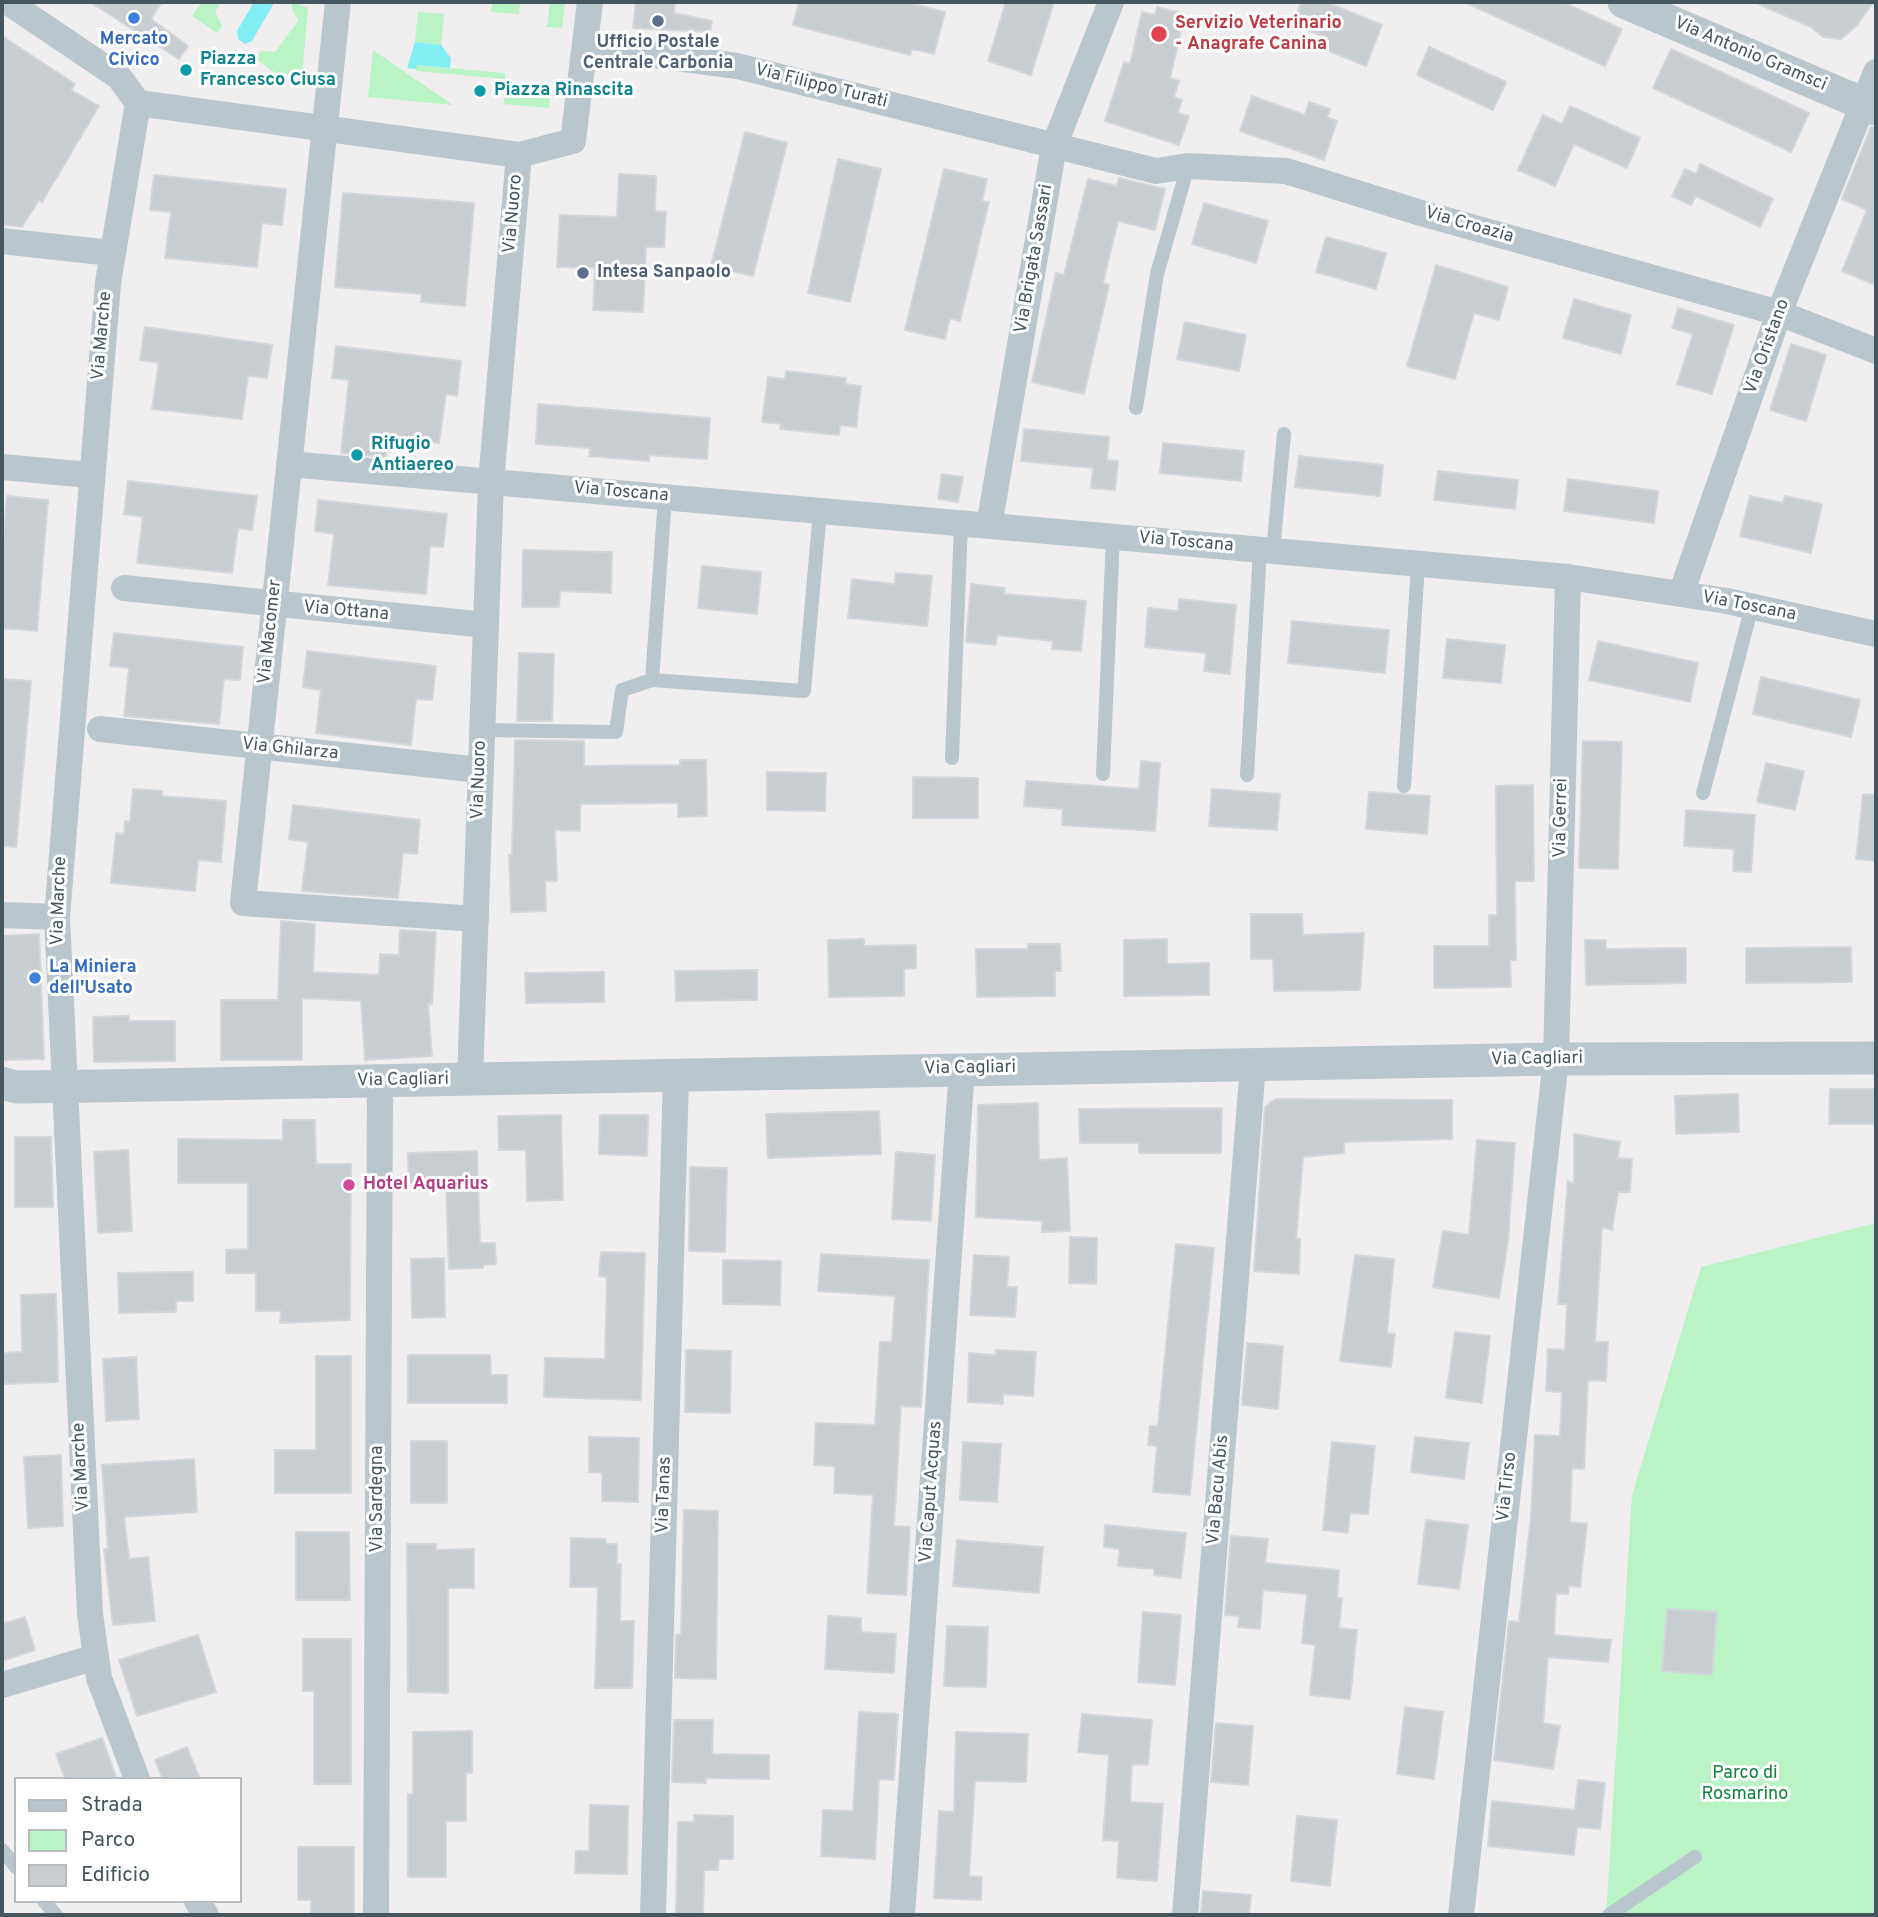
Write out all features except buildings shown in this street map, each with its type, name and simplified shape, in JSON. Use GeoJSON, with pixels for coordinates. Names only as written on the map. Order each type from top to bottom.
{"type":"FeatureCollection","features":[{"type":"Feature","properties":{"kind":"street"},"geometry":{"type":"LineString","coordinates":[[8,2],[119,77],[138,103],[519,155],[573,141],[590,2]]}},
{"type":"Feature","properties":{"kind":"street"},"geometry":{"type":"LineString","coordinates":[[327,129],[338,2]]}},
{"type":"Feature","properties":{"kind":"street","name":"Via Brigata Sassari"},"geometry":{"type":"LineString","coordinates":[[989,526],[1054,146],[1111,2]]}},
{"type":"Feature","properties":{"kind":"street","name":"Via Antonio Gramsci"},"geometry":{"type":"LineString","coordinates":[[1624,2],[1869,106]]}},
{"type":"Feature","properties":{"kind":"street","name":"Via Filippo Turati"},"geometry":{"type":"LineString","coordinates":[[585,46],[737,66],[1054,146]]}},
{"type":"Feature","properties":{"kind":"street","name":"Via Oristano"},"geometry":{"type":"LineString","coordinates":[[1681,594],[1779,313],[1869,106],[1876,72]]}},
{"type":"Feature","properties":{"kind":"street","name":"Via Marche"},"geometry":{"type":"LineString","coordinates":[[136,1777],[99,1678],[90,1614],[57,917],[90,475],[111,253],[138,103]]}},
{"type":"Feature","properties":{"kind":"street","name":"Via Macomer"},"geometry":{"type":"LineString","coordinates":[[327,129],[243,903],[476,919]]}},
{"type":"Feature","properties":{"kind":"street","name":"Via Croazia"},"geometry":{"type":"LineString","coordinates":[[1054,146],[1156,171],[1188,166],[1286,172],[1421,213],[1779,313],[1876,351]]}},
{"type":"Feature","properties":{"kind":"street","name":"Via Nuoro"},"geometry":{"type":"LineString","coordinates":[[470,1079],[491,482],[519,155]]}},
{"type":"Feature","properties":{"kind":"street"},"geometry":{"type":"LineString","coordinates":[[2,241],[111,253]]}},
{"type":"Feature","properties":{"kind":"street"},"geometry":{"type":"LineString","coordinates":[[289,464],[491,482]]}},
{"type":"Feature","properties":{"kind":"street"},"geometry":{"type":"LineString","coordinates":[[2,467],[90,475]]}},
{"type":"Feature","properties":{"kind":"street","name":"Via Toscana"},"geometry":{"type":"LineString","coordinates":[[491,482],[1568,577],[1752,606],[1876,635]]}},
{"type":"Feature","properties":{"kind":"street","name":"Via Gerrei"},"geometry":{"type":"LineString","coordinates":[[1556,1059],[1568,577]]}},
{"type":"Feature","properties":{"kind":"street","name":"Via Ottana"},"geometry":{"type":"LineString","coordinates":[[124,588],[486,625]]}},
{"type":"Feature","properties":{"kind":"street","name":"Via Ghilarza"},"geometry":{"type":"LineString","coordinates":[[100,729],[480,770]]}},
{"type":"Feature","properties":{"kind":"street"},"geometry":{"type":"LineString","coordinates":[[2,915],[57,917]]}},
{"type":"Feature","properties":{"kind":"street","name":"Via Cagliari"},"geometry":{"type":"LineString","coordinates":[[2,1083],[16,1087],[64,1087],[1556,1059],[1876,1058]]}},
{"type":"Feature","properties":{"kind":"street","name":"Via Tirso"},"geometry":{"type":"LineString","coordinates":[[1461,1915],[1556,1059]]}},
{"type":"Feature","properties":{"kind":"street","name":"Via Bacu Abis"},"geometry":{"type":"LineString","coordinates":[[1185,1915],[1253,1065]]}},
{"type":"Feature","properties":{"kind":"street","name":"Via Caput Acquas"},"geometry":{"type":"LineString","coordinates":[[902,1915],[962,1069]]}},
{"type":"Feature","properties":{"kind":"street","name":"Via Tanas"},"geometry":{"type":"LineString","coordinates":[[653,1915],[676,1075]]}},
{"type":"Feature","properties":{"kind":"street","name":"Via Sardegna"},"geometry":{"type":"LineString","coordinates":[[376,1915],[380,1082]]}},
{"type":"Feature","properties":{"kind":"street"},"geometry":{"type":"LineString","coordinates":[[2,1685],[96,1657]]}},
{"type":"Feature","properties":{"kind":"lane"},"geometry":{"type":"LineString","coordinates":[[1136,408],[1157,274],[1188,166]]}},
{"type":"Feature","properties":{"kind":"lane"},"geometry":{"type":"LineString","coordinates":[[1248,775],[1267,550],[1284,434]]}},
{"type":"Feature","properties":{"kind":"lane"},"geometry":{"type":"LineString","coordinates":[[652,680],[665,497]]}},
{"type":"Feature","properties":{"kind":"lane"},"geometry":{"type":"LineString","coordinates":[[482,730],[616,732],[622,690],[652,680],[804,691],[820,511]]}},
{"type":"Feature","properties":{"kind":"lane"},"geometry":{"type":"LineString","coordinates":[[952,758],[961,523]]}},
{"type":"Feature","properties":{"kind":"lane"},"geometry":{"type":"LineString","coordinates":[[1103,774],[1113,537]]}},
{"type":"Feature","properties":{"kind":"lane"},"geometry":{"type":"LineString","coordinates":[[1404,786],[1418,564]]}},
{"type":"Feature","properties":{"kind":"lane"},"geometry":{"type":"LineString","coordinates":[[1703,793],[1752,606]]}},
{"type":"Feature","properties":{"kind":"lane"},"geometry":{"type":"LineString","coordinates":[[2,1850],[14,1865]]}},
{"type":"Feature","properties":{"kind":"lane"},"geometry":{"type":"LineString","coordinates":[[1609,1915],[1695,1857]]}},
{"type":"Feature","properties":{"kind":"green space"},"geometry":{"type":"Polygon","coordinates":[[[202,2],[221,2],[215,11],[222,26],[217,33],[192,16],[202,2]]]}},
{"type":"Feature","properties":{"kind":"green space"},"geometry":{"type":"Polygon","coordinates":[[[294,2],[308,8],[302,77],[277,74],[256,59],[261,51],[275,52],[298,21],[291,5],[294,2]]]}},
{"type":"Feature","properties":{"kind":"green space"},"geometry":{"type":"Polygon","coordinates":[[[492,2],[520,2],[519,14],[491,12],[492,2]]]}},
{"type":"Feature","properties":{"kind":"green space"},"geometry":{"type":"Polygon","coordinates":[[[550,2],[565,2],[562,28],[547,27],[550,2]]]}},
{"type":"Feature","properties":{"kind":"green space"},"geometry":{"type":"Polygon","coordinates":[[[418,12],[444,14],[441,45],[415,42],[418,12]]]}},
{"type":"Feature","properties":{"kind":"green space"},"geometry":{"type":"Polygon","coordinates":[[[373,50],[453,105],[368,97],[373,50]]]}},
{"type":"Feature","properties":{"kind":"green space"},"geometry":{"type":"Polygon","coordinates":[[[416,65],[505,73],[505,79],[416,71],[416,65]]]}},
{"type":"Feature","properties":{"kind":"green space"},"geometry":{"type":"Polygon","coordinates":[[[505,92],[550,96],[549,108],[504,104],[505,92]]]}},
{"type":"Feature","properties":{"kind":"green space","name":"Parco di Rosmarino"},"geometry":{"type":"Polygon","coordinates":[[[1876,1223],[1876,1915],[1606,1915],[1632,1495],[1701,1267],[1876,1223]]]}},
{"type":"Feature","properties":{"kind":"water"},"geometry":{"type":"Polygon","coordinates":[[[254,2],[273,2],[273,5],[252,41],[245,44],[238,39],[237,31],[254,2]]]}},
{"type":"Feature","properties":{"kind":"water"},"geometry":{"type":"Polygon","coordinates":[[[415,42],[441,45],[451,58],[450,68],[417,65],[416,69],[407,68],[415,42]]]}},
{"type":"Feature","properties":{"kind":"place","name":"Mercato Civico"},"geometry":{"type":"Point","coordinates":[134,18]}},
{"type":"Feature","properties":{"kind":"place","name":"Ufficio Postale Centrale Carbonia"},"geometry":{"type":"Point","coordinates":[658,21]}},
{"type":"Feature","properties":{"kind":"place","name":"Servizio Veterinario - Anagrafe Canina"},"geometry":{"type":"Point","coordinates":[1159,34]}},
{"type":"Feature","properties":{"kind":"place","name":"Piazza Francesco Ciusa"},"geometry":{"type":"Point","coordinates":[186,70]}},
{"type":"Feature","properties":{"kind":"place","name":"Piazza Rinascita"},"geometry":{"type":"Point","coordinates":[480,91]}},
{"type":"Feature","properties":{"kind":"place","name":"Intesa Sanpaolo"},"geometry":{"type":"Point","coordinates":[583,273]}},
{"type":"Feature","properties":{"kind":"place","name":"Rifugio Antiaereo"},"geometry":{"type":"Point","coordinates":[357,455]}},
{"type":"Feature","properties":{"kind":"place","name":"La Miniera dell'Usato"},"geometry":{"type":"Point","coordinates":[35,978]}},
{"type":"Feature","properties":{"kind":"place","name":"Hotel Aquarius"},"geometry":{"type":"Point","coordinates":[349,1185]}}]}
